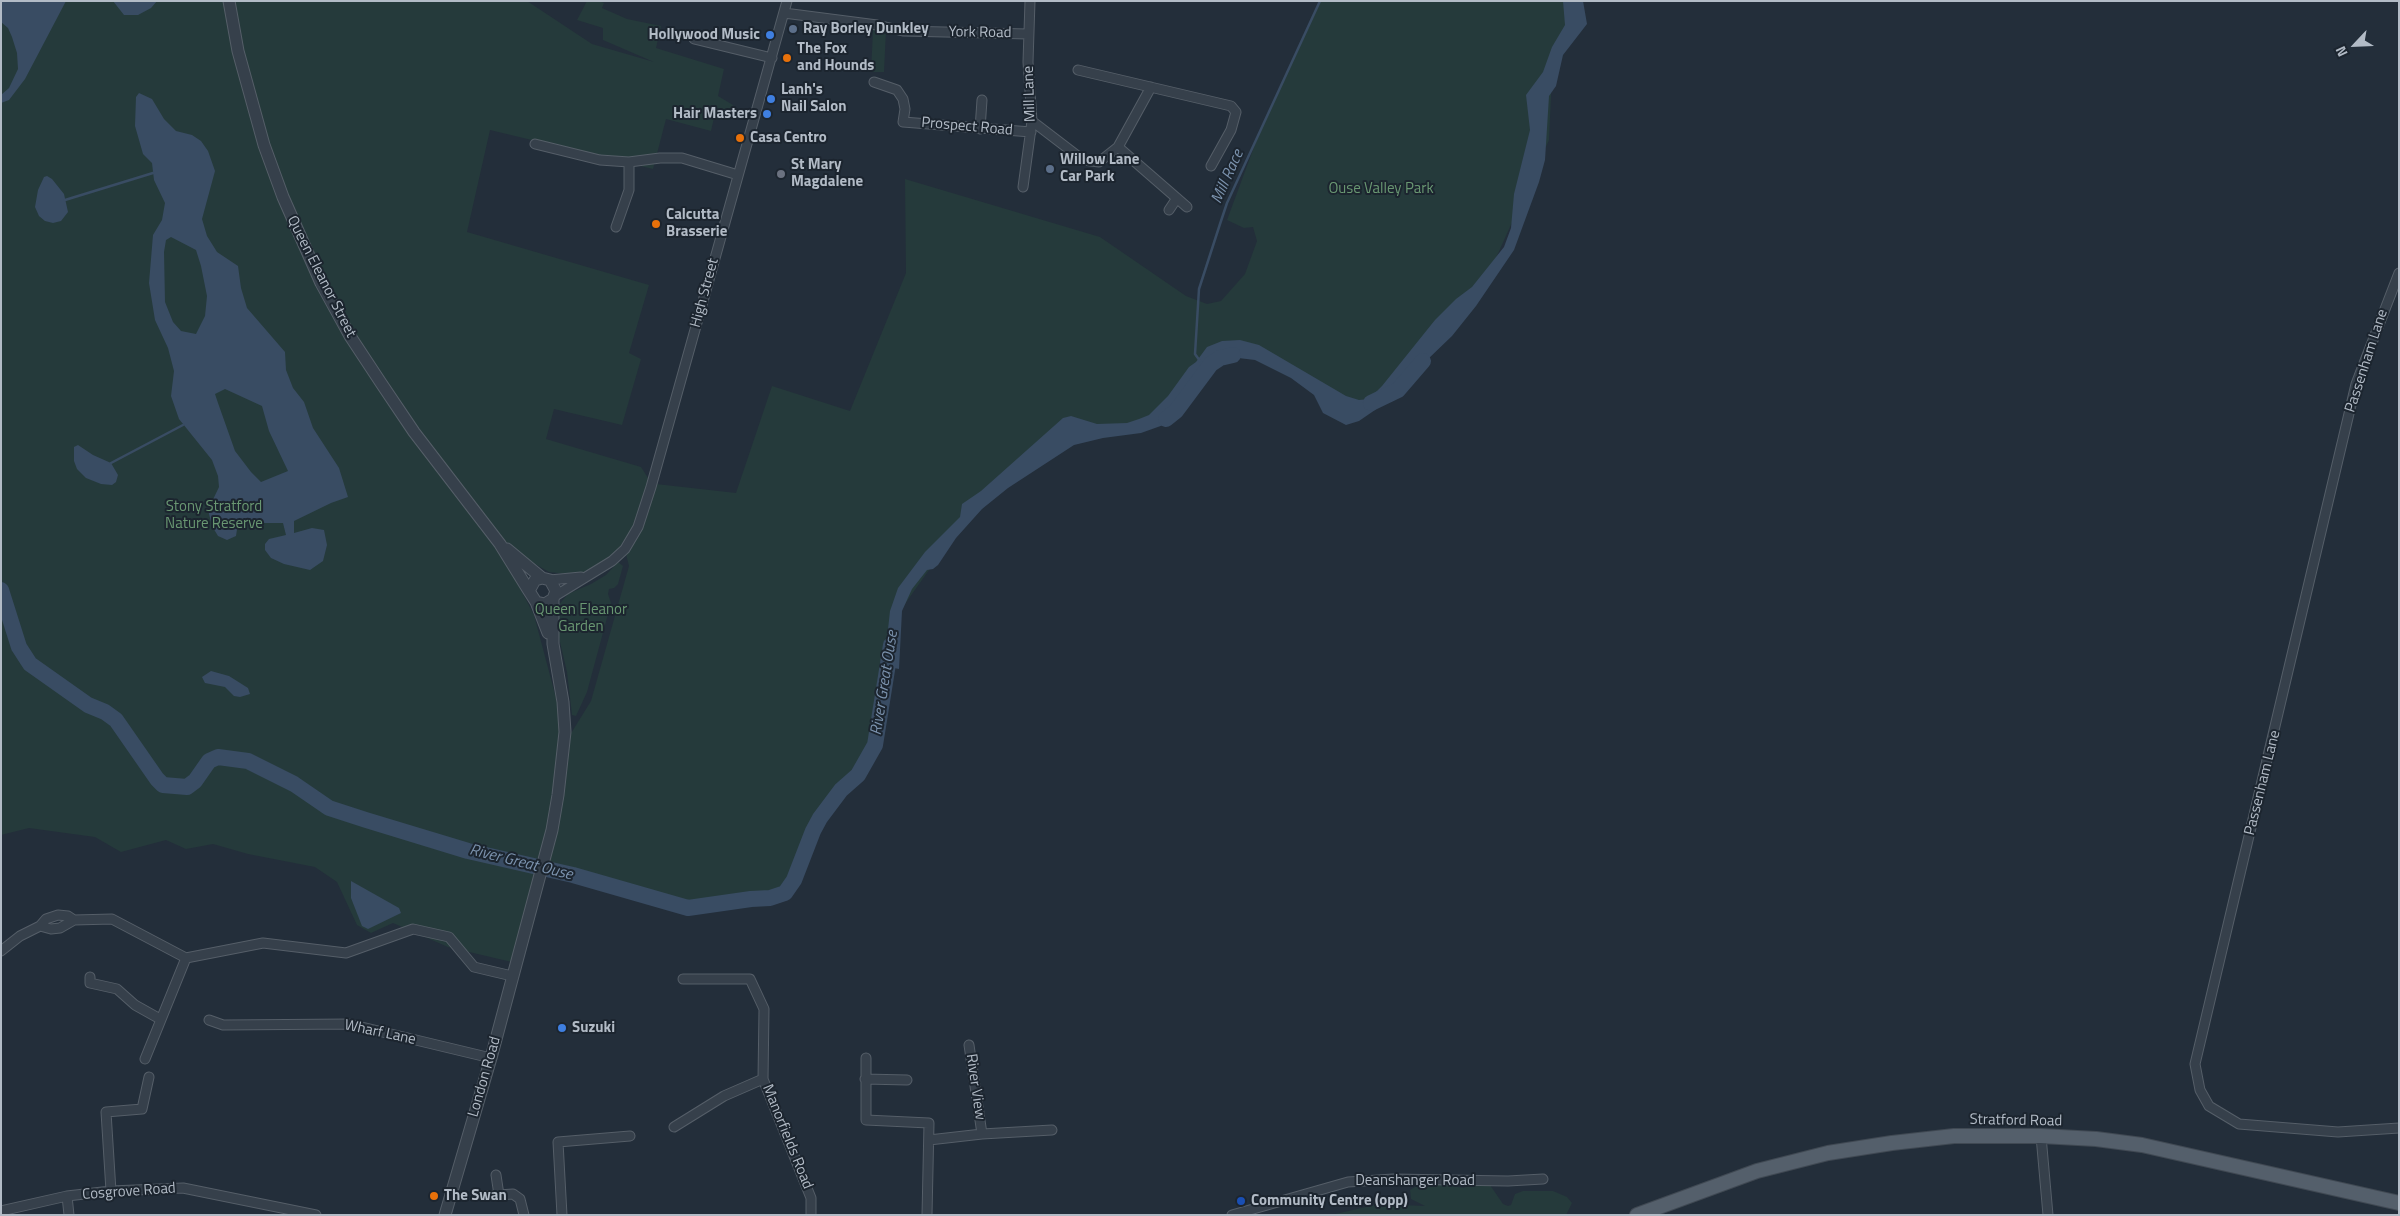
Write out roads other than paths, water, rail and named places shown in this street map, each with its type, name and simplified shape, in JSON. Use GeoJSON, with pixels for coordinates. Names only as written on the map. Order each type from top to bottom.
{"type":"FeatureCollection","features":[{"type":"Feature","properties":{"kind":"main road","name":"Stratford Road"},"geometry":{"type":"LineString","coordinates":[[1637,1215],[1757,1171],[1828,1154],[1892,1143],[1954,1136],[2041,1136],[2096,1139],[2142,1145],[2399,1203]]}},
{"type":"Feature","properties":{"kind":"street","name":"Queen Eleanor Street"},"geometry":{"type":"LineString","coordinates":[[229,1],[238,50],[264,145],[282,197],[321,283],[350,336],[392,399],[500,544],[529,591]]}},
{"type":"Feature","properties":{"kind":"street","name":"High Street"},"geometry":{"type":"LineString","coordinates":[[583,576],[612,561],[625,549],[638,526],[651,487],[787,1]]}},
{"type":"Feature","properties":{"kind":"street","name":"Mill Lane"},"geometry":{"type":"LineString","coordinates":[[1023,187],[1032,121],[1028,34],[1030,1]]}},
{"type":"Feature","properties":{"kind":"street","name":"York Road"},"geometry":{"type":"LineString","coordinates":[[784,14],[877,25],[904,31],[1028,34]]}},
{"type":"Feature","properties":{"kind":"street"},"geometry":{"type":"LineString","coordinates":[[694,39],[772,58]]}},
{"type":"Feature","properties":{"kind":"street"},"geometry":{"type":"LineString","coordinates":[[1078,70],[1231,106],[1236,112],[1231,130],[1211,166]]}},
{"type":"Feature","properties":{"kind":"street","name":"Prospect Road"},"geometry":{"type":"LineString","coordinates":[[874,82],[898,90],[903,99],[905,109],[903,122],[1031,132]]}},
{"type":"Feature","properties":{"kind":"street"},"geometry":{"type":"LineString","coordinates":[[1032,121],[1083,160],[1099,162],[1118,147],[1151,88]]}},
{"type":"Feature","properties":{"kind":"street"},"geometry":{"type":"LineString","coordinates":[[980,129],[982,100]]}},
{"type":"Feature","properties":{"kind":"street"},"geometry":{"type":"LineString","coordinates":[[535,144],[600,160],[628,162],[660,158],[682,158],[738,175]]}},
{"type":"Feature","properties":{"kind":"street"},"geometry":{"type":"LineString","coordinates":[[1118,147],[1188,207]]}},
{"type":"Feature","properties":{"kind":"street"},"geometry":{"type":"LineString","coordinates":[[616,227],[629,190],[628,162]]}},
{"type":"Feature","properties":{"kind":"street"},"geometry":{"type":"LineString","coordinates":[[1169,210],[1177,198]]}},
{"type":"Feature","properties":{"kind":"street","name":"Passenham Lane"},"geometry":{"type":"LineString","coordinates":[[2399,273],[2356,384],[2195,1064],[2200,1090],[2209,1106],[2239,1124],[2338,1132],[2399,1128]]}},
{"type":"Feature","properties":{"kind":"street","name":"Queen Eleanor Street"},"geometry":{"type":"LineString","coordinates":[[500,544],[546,579]]}},
{"type":"Feature","properties":{"kind":"street"},"geometry":{"type":"LineString","coordinates":[[553,644],[536,602],[529,591],[535,580],[583,576]]}},
{"type":"Feature","properties":{"kind":"street"},"geometry":{"type":"LineString","coordinates":[[536,602],[545,604],[583,576]]}},
{"type":"Feature","properties":{"kind":"street"},"geometry":{"type":"LineString","coordinates":[[546,579],[556,591],[554,598],[553,644]]}},
{"type":"Feature","properties":{"kind":"street","name":"London Road"},"geometry":{"type":"LineString","coordinates":[[445,1215],[491,1058],[552,830],[563,762],[564,732],[563,702],[553,644]]}},
{"type":"Feature","properties":{"kind":"street"},"geometry":{"type":"LineString","coordinates":[[1,951],[20,936],[40,926],[46,919],[58,915],[68,916],[74,920],[112,920],[186,958],[263,943],[346,953],[413,929],[449,937],[474,967],[512,976]]}},
{"type":"Feature","properties":{"kind":"street"},"geometry":{"type":"LineString","coordinates":[[145,1059],[186,958]]}},
{"type":"Feature","properties":{"kind":"street"},"geometry":{"type":"LineString","coordinates":[[90,978],[90,983],[117,989],[135,1005],[160,1019]]}},
{"type":"Feature","properties":{"kind":"street","name":"Manorfields Road"},"geometry":{"type":"LineString","coordinates":[[683,979],[750,979],[764,1009],[763,1079],[811,1198],[811,1215]]}},
{"type":"Feature","properties":{"kind":"street","name":"Wharf Lane"},"geometry":{"type":"LineString","coordinates":[[209,1020],[223,1025],[349,1024],[491,1058]]}},
{"type":"Feature","properties":{"kind":"street","name":"River View"},"geometry":{"type":"LineString","coordinates":[[929,1140],[982,1134],[969,1045]]}},
{"type":"Feature","properties":{"kind":"street"},"geometry":{"type":"LineString","coordinates":[[866,1058],[866,1120],[929,1122],[927,1215]]}},
{"type":"Feature","properties":{"kind":"street"},"geometry":{"type":"LineString","coordinates":[[111,1191],[106,1112],[142,1110],[149,1077]]}},
{"type":"Feature","properties":{"kind":"street"},"geometry":{"type":"LineString","coordinates":[[674,1127],[724,1096],[763,1079]]}},
{"type":"Feature","properties":{"kind":"street"},"geometry":{"type":"LineString","coordinates":[[866,1079],[907,1080]]}},
{"type":"Feature","properties":{"kind":"street"},"geometry":{"type":"LineString","coordinates":[[982,1134],[1052,1130]]}},
{"type":"Feature","properties":{"kind":"street"},"geometry":{"type":"LineString","coordinates":[[562,1215],[558,1142],[630,1136]]}},
{"type":"Feature","properties":{"kind":"street"},"geometry":{"type":"LineString","coordinates":[[2041,1136],[2048,1215]]}},
{"type":"Feature","properties":{"kind":"street"},"geometry":{"type":"LineString","coordinates":[[496,1175],[498,1195]]}},
{"type":"Feature","properties":{"kind":"street","name":"Deanshanger Road"},"geometry":{"type":"LineString","coordinates":[[1232,1215],[1348,1182],[1393,1178],[1508,1182],[1543,1179]]}},
{"type":"Feature","properties":{"kind":"street","name":"Cosgrove Road"},"geometry":{"type":"LineString","coordinates":[[1,1211],[67,1196],[111,1191],[183,1188],[316,1215]]}},
{"type":"Feature","properties":{"kind":"street"},"geometry":{"type":"LineString","coordinates":[[484,1196],[513,1194],[520,1199],[524,1215]]}},
{"type":"Feature","properties":{"kind":"street"},"geometry":{"type":"LineString","coordinates":[[67,1196],[70,1215]]}},
{"type":"Feature","properties":{"kind":"water"},"geometry":{"type":"Polygon","coordinates":[[[1,1],[66,1],[25,79],[9,100],[1,103],[1,95],[9,88],[18,69],[17,53],[12,37],[8,28],[1,22],[1,1]]]}},
{"type":"Feature","properties":{"kind":"water"},"geometry":{"type":"Polygon","coordinates":[[[113,1],[157,1],[151,8],[138,15],[124,15],[113,1]]]}},
{"type":"Feature","properties":{"kind":"water","name":"River Great Ouse"},"geometry":{"type":"Polygon","coordinates":[[[1563,1],[1583,1],[1587,24],[1563,55],[1556,86],[1549,96],[1545,160],[1539,182],[1514,250],[1476,306],[1452,336],[1375,410],[1359,421],[1346,425],[1323,413],[1314,395],[1291,378],[1255,360],[1230,357],[1210,364],[1196,375],[1184,393],[1181,407],[1169,423],[1141,433],[1103,438],[1074,445],[1008,488],[982,509],[956,538],[938,565],[933,569],[927,570],[912,589],[902,611],[899,669],[884,666],[890,611],[898,588],[925,552],[960,517],[962,504],[981,491],[1063,418],[1071,416],[1097,424],[1127,423],[1149,415],[1168,396],[1189,367],[1196,362],[1207,347],[1222,341],[1240,340],[1259,345],[1346,396],[1359,400],[1369,399],[1382,386],[1435,320],[1456,299],[1472,287],[1504,247],[1511,228],[1514,194],[1530,130],[1526,95],[1543,72],[1552,47],[1565,25],[1563,1]]]}},
{"type":"Feature","properties":{"kind":"water"},"geometry":{"type":"Polygon","coordinates":[[[139,93],[152,99],[164,119],[176,131],[192,135],[201,141],[208,151],[215,171],[202,219],[207,236],[217,252],[238,266],[241,288],[247,308],[285,352],[286,370],[293,388],[304,402],[313,428],[339,468],[348,497],[294,521],[294,533],[312,528],[324,530],[327,545],[323,561],[310,570],[284,564],[271,558],[265,550],[265,544],[269,539],[286,535],[283,523],[238,523],[236,536],[227,540],[218,536],[212,526],[208,510],[219,487],[218,476],[212,460],[179,419],[171,396],[174,371],[168,348],[155,320],[149,283],[153,235],[162,220],[165,203],[154,180],[152,163],[143,154],[135,126],[136,97],[139,93]],[[171,237],[166,240],[164,252],[165,302],[173,322],[181,331],[196,334],[205,316],[207,296],[201,266],[196,250],[171,237]],[[225,389],[215,394],[235,451],[251,472],[261,482],[288,471],[269,431],[262,406],[225,389]]]}},
{"type":"Feature","properties":{"kind":"water"},"geometry":{"type":"Polygon","coordinates":[[[47,176],[52,179],[64,194],[68,212],[61,221],[53,223],[45,221],[39,216],[35,207],[38,190],[44,177],[47,176]]]}},
{"type":"Feature","properties":{"kind":"water"},"geometry":{"type":"Polygon","coordinates":[[[78,445],[93,455],[111,463],[118,475],[116,482],[112,485],[101,484],[86,478],[77,469],[74,461],[74,447],[78,445]]]}},
{"type":"Feature","properties":{"kind":"water"},"geometry":{"type":"Polygon","coordinates":[[[211,671],[229,676],[248,688],[250,694],[240,697],[234,696],[225,687],[205,683],[202,677],[211,671]]]}},
{"type":"Feature","properties":{"kind":"water"},"geometry":{"type":"Polygon","coordinates":[[[351,881],[399,908],[401,913],[368,929],[362,926],[351,898],[351,881]]]}},
{"type":"Feature","properties":{"kind":"waterway","name":"Mill Race"},"geometry":{"type":"LineString","coordinates":[[1200,361],[1195,354],[1199,289],[1220,224],[1227,203],[1320,1]]}},
{"type":"Feature","properties":{"kind":"waterway"},"geometry":{"type":"LineString","coordinates":[[65,200],[153,173]]}},
{"type":"Feature","properties":{"kind":"waterway","name":"River Great Ouse"},"geometry":{"type":"LineString","coordinates":[[1166,419],[1176,411],[1211,364],[1220,358],[1233,355]]}},
{"type":"Feature","properties":{"kind":"waterway","name":"River Great Ouse"},"geometry":{"type":"LineString","coordinates":[[1371,403],[1398,390],[1423,361]]}},
{"type":"Feature","properties":{"kind":"waterway"},"geometry":{"type":"LineString","coordinates":[[111,463],[183,425]]}},
{"type":"Feature","properties":{"kind":"waterway","name":"River Great Ouse"},"geometry":{"type":"LineString","coordinates":[[1,590],[19,647],[30,664],[88,705],[105,712],[116,720],[163,785],[187,787],[195,781],[209,761],[218,757],[248,761],[294,784],[329,808],[468,851],[573,875],[688,908],[770,898],[785,893],[794,880],[820,818],[841,790],[858,775],[875,745],[891,645]]}},
{"type":"Feature","properties":{"kind":"place","name":"Ray Borley Dunkley"},"geometry":{"type":"Point","coordinates":[793,29]}},
{"type":"Feature","properties":{"kind":"place","name":"Hollywood Music"},"geometry":{"type":"Point","coordinates":[770,35]}},
{"type":"Feature","properties":{"kind":"place","name":"The Fox and Hounds"},"geometry":{"type":"Point","coordinates":[787,58]}},
{"type":"Feature","properties":{"kind":"place","name":"Lanh's Nail Salon"},"geometry":{"type":"Point","coordinates":[771,99]}},
{"type":"Feature","properties":{"kind":"place","name":"Hair Masters"},"geometry":{"type":"Point","coordinates":[767,114]}},
{"type":"Feature","properties":{"kind":"place","name":"Casa Centro"},"geometry":{"type":"Point","coordinates":[740,138]}},
{"type":"Feature","properties":{"kind":"place","name":"Willow Lane Car Park"},"geometry":{"type":"Point","coordinates":[1050,169]}},
{"type":"Feature","properties":{"kind":"place","name":"St Mary Magdalene"},"geometry":{"type":"Point","coordinates":[781,174]}},
{"type":"Feature","properties":{"kind":"place","name":"Calcutta Brasserie"},"geometry":{"type":"Point","coordinates":[656,224]}},
{"type":"Feature","properties":{"kind":"place","name":"Suzuki"},"geometry":{"type":"Point","coordinates":[562,1028]}},
{"type":"Feature","properties":{"kind":"place","name":"The Swan"},"geometry":{"type":"Point","coordinates":[434,1196]}},
{"type":"Feature","properties":{"kind":"place","name":"Community Centre (opp)"},"geometry":{"type":"Point","coordinates":[1241,1201]}},
{"type":"Feature","properties":{"kind":"park label","name":"Ouse Valley Park"},"geometry":{"type":"Point","coordinates":[1381,189]}},
{"type":"Feature","properties":{"kind":"park label","name":"Stony Stratford Nature Reserve"},"geometry":{"type":"Point","coordinates":[214,516]}},
{"type":"Feature","properties":{"kind":"park label","name":"Queen Eleanor Garden"},"geometry":{"type":"Point","coordinates":[581,618]}}]}
